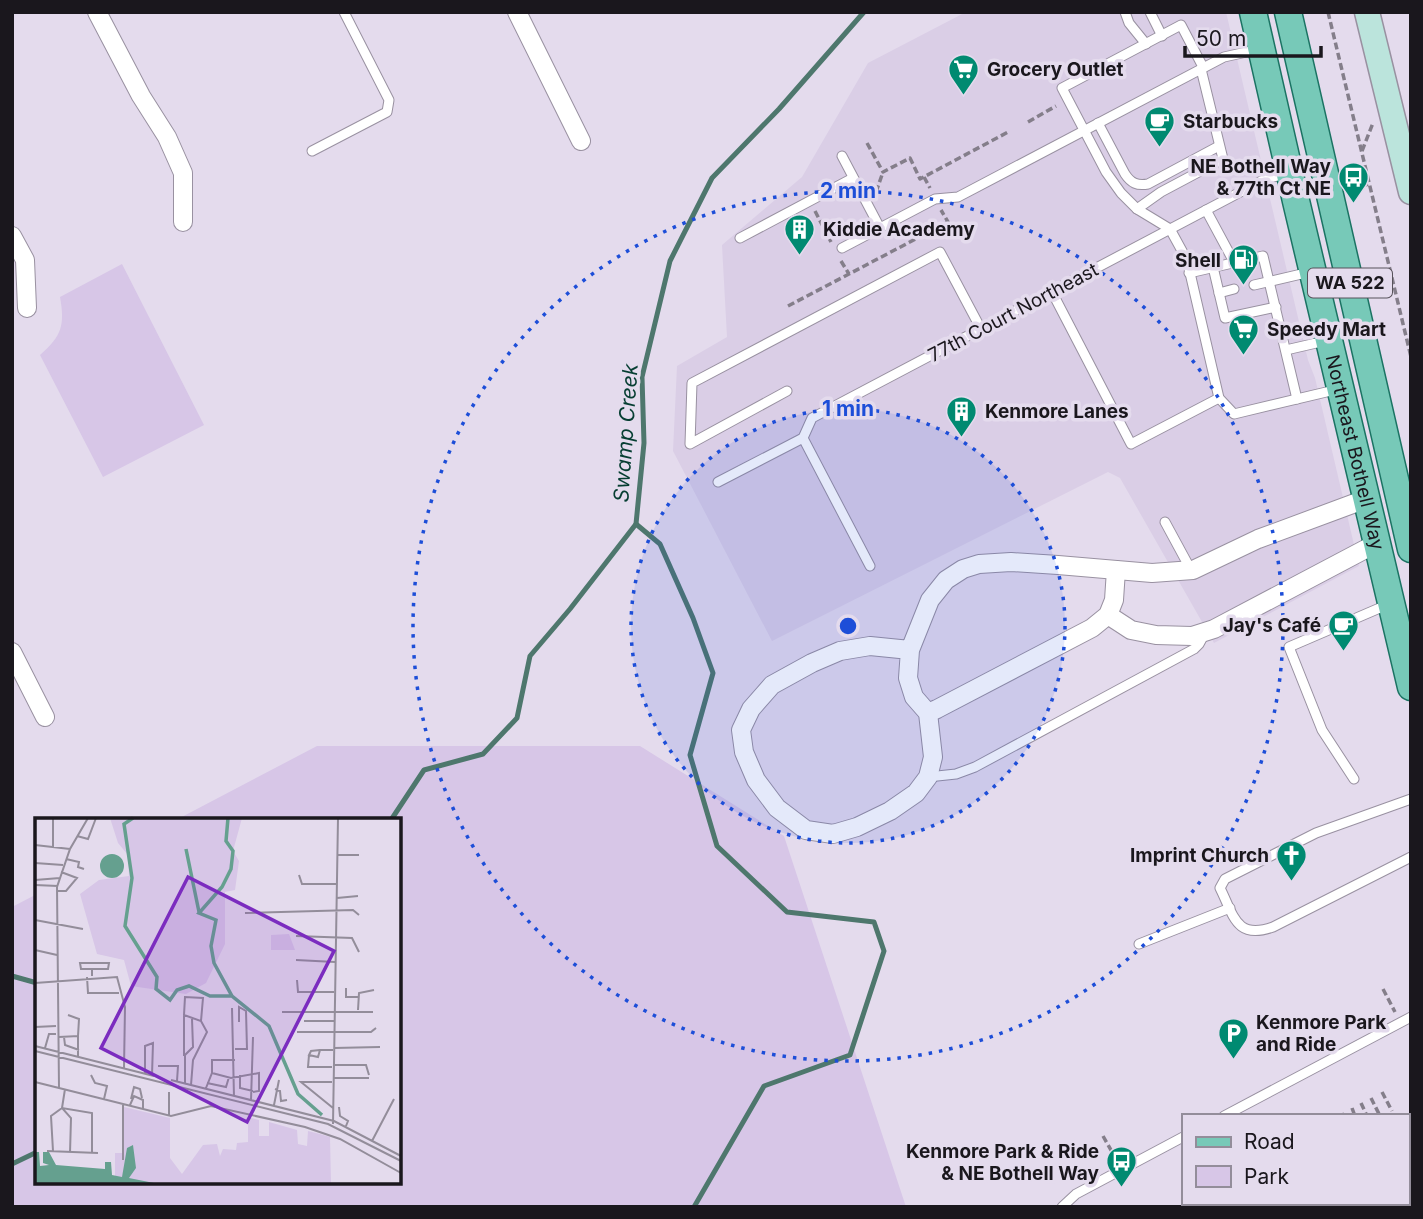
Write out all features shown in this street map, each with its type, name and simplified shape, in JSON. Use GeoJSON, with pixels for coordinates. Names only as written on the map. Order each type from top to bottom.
{"type":"FeatureCollection","features":[{"type":"Feature","properties":{"kind":"main road","name":"Northeast Bothell Way"},"geometry":{"type":"LineString","coordinates":[[1253,12],[1411,687]]}},
{"type":"Feature","properties":{"kind":"main road","name":"Northeast Bothell Way"},"geometry":{"type":"LineString","coordinates":[[1288,12],[1411,549]]}},
{"type":"Feature","properties":{"kind":"street"},"geometry":{"type":"LineString","coordinates":[[97,12],[141,96],[167,137],[183,173],[183,222]]}},
{"type":"Feature","properties":{"kind":"street"},"geometry":{"type":"LineString","coordinates":[[517,12],[581,141]]}},
{"type":"Feature","properties":{"kind":"street"},"geometry":{"type":"LineString","coordinates":[[1367,12],[1411,192]]}},
{"type":"Feature","properties":{"kind":"street"},"geometry":{"type":"LineString","coordinates":[[12,236],[25,260],[27,308]]}},
{"type":"Feature","properties":{"kind":"street"},"geometry":{"type":"LineString","coordinates":[[910,650],[870,646],[840,651],[772,685],[751,709],[741,730],[744,752],[756,780],[778,808],[806,830],[833,834],[858,827],[890,811],[916,793],[928,777],[933,757],[928,713],[914,697],[908,677],[910,650],[930,600],[946,580],[963,569],[979,564],[1011,562],[1152,573],[1191,570],[1258,540],[1366,499]]}},
{"type":"Feature","properties":{"kind":"street"},"geometry":{"type":"LineString","coordinates":[[1108,615],[1132,630],[1156,635],[1192,636],[1214,629],[1377,544]]}},
{"type":"Feature","properties":{"kind":"street"},"geometry":{"type":"LineString","coordinates":[[928,713],[1092,628],[1108,615],[1114,600],[1116,570]]}},
{"type":"Feature","properties":{"kind":"street"},"geometry":{"type":"LineString","coordinates":[[12,652],[45,717]]}},
{"type":"Feature","properties":{"kind":"lane"},"geometry":{"type":"LineString","coordinates":[[312,152],[387,112],[389,100],[344,12]]}},
{"type":"Feature","properties":{"kind":"lane"},"geometry":{"type":"LineString","coordinates":[[1125,12],[1129,23],[1146,44]]}},
{"type":"Feature","properties":{"kind":"lane"},"geometry":{"type":"LineString","coordinates":[[1150,12],[1162,36]]}},
{"type":"Feature","properties":{"kind":"lane"},"geometry":{"type":"LineString","coordinates":[[1138,209],[1161,192],[1223,159],[1202,68],[1181,25],[1062,89],[1106,172],[1138,209],[1170,229],[1186,260],[1219,398],[1234,414],[1340,389]]}},
{"type":"Feature","properties":{"kind":"lane"},"geometry":{"type":"LineString","coordinates":[[840,251],[936,199],[958,197],[1224,57],[1262,48]]}},
{"type":"Feature","properties":{"kind":"lane"},"geometry":{"type":"LineString","coordinates":[[1098,123],[1125,174],[1141,185],[1148,184],[1219,146]]}},
{"type":"Feature","properties":{"kind":"lane"},"geometry":{"type":"LineString","coordinates":[[842,156],[880,228]]}},
{"type":"Feature","properties":{"kind":"lane","name":"77th Court Northeast"},"geometry":{"type":"LineString","coordinates":[[718,482],[803,438],[812,418],[1265,179],[1323,165]]}},
{"type":"Feature","properties":{"kind":"lane"},"geometry":{"type":"LineString","coordinates":[[740,238],[853,178]]}},
{"type":"Feature","properties":{"kind":"lane"},"geometry":{"type":"LineString","coordinates":[[1206,210],[1234,262]]}},
{"type":"Feature","properties":{"kind":"lane"},"geometry":{"type":"LineString","coordinates":[[786,391],[690,444],[692,383],[940,252],[981,329]]}},
{"type":"Feature","properties":{"kind":"lane"},"geometry":{"type":"LineString","coordinates":[[1189,273],[1264,256],[1297,399]]}},
{"type":"Feature","properties":{"kind":"lane"},"geometry":{"type":"LineString","coordinates":[[1213,267],[1225,318],[1276,307]]}},
{"type":"Feature","properties":{"kind":"lane"},"geometry":{"type":"LineString","coordinates":[[1254,285],[1312,271]]}},
{"type":"Feature","properties":{"kind":"lane"},"geometry":{"type":"LineString","coordinates":[[1219,293],[1234,289]]}},
{"type":"Feature","properties":{"kind":"lane"},"geometry":{"type":"LineString","coordinates":[[1052,292],[1132,444],[1219,398]]}},
{"type":"Feature","properties":{"kind":"lane"},"geometry":{"type":"LineString","coordinates":[[1286,350],[1328,340]]}},
{"type":"Feature","properties":{"kind":"lane"},"geometry":{"type":"LineString","coordinates":[[803,438],[870,566]]}},
{"type":"Feature","properties":{"kind":"lane"},"geometry":{"type":"LineString","coordinates":[[1165,522],[1191,570]]}},
{"type":"Feature","properties":{"kind":"lane"},"geometry":{"type":"LineString","coordinates":[[1354,779],[1322,730],[1289,647],[1391,603]]}},
{"type":"Feature","properties":{"kind":"lane"},"geometry":{"type":"LineString","coordinates":[[928,777],[956,774],[975,767],[1194,649],[1205,632]]}},
{"type":"Feature","properties":{"kind":"lane"},"geometry":{"type":"LineString","coordinates":[[1411,799],[1316,833],[1225,879],[1220,888],[1239,926],[1261,931],[1411,857]]}},
{"type":"Feature","properties":{"kind":"lane"},"geometry":{"type":"LineString","coordinates":[[1139,944],[1230,908]]}},
{"type":"Feature","properties":{"kind":"lane"},"geometry":{"type":"LineString","coordinates":[[1228,1114],[1411,1017]]}},
{"type":"Feature","properties":{"kind":"lane"},"geometry":{"type":"LineString","coordinates":[[1062,1207],[1076,1194],[1182,1138]]}},
{"type":"Feature","properties":{"kind":"path"},"geometry":{"type":"LineString","coordinates":[[1328,12],[1411,357]]}},
{"type":"Feature","properties":{"kind":"path"},"geometry":{"type":"LineString","coordinates":[[1028,122],[1056,107],[1051,96]]}},
{"type":"Feature","properties":{"kind":"path"},"geometry":{"type":"LineString","coordinates":[[867,143],[883,172],[909,158],[920,179],[1010,131]]}},
{"type":"Feature","properties":{"kind":"path"},"geometry":{"type":"LineString","coordinates":[[788,306],[948,222],[924,177]]}},
{"type":"Feature","properties":{"kind":"path"},"geometry":{"type":"LineString","coordinates":[[1347,189],[1369,184]]}},
{"type":"Feature","properties":{"kind":"path"},"geometry":{"type":"LineString","coordinates":[[810,201],[831,242]]}},
{"type":"Feature","properties":{"kind":"path"},"geometry":{"type":"LineString","coordinates":[[840,251],[849,274]]}},
{"type":"Feature","properties":{"kind":"path"},"geometry":{"type":"LineString","coordinates":[[1383,989],[1396,1014]]}},
{"type":"Feature","properties":{"kind":"path"},"geometry":{"type":"LineString","coordinates":[[1382,1092],[1392,1111]]}},
{"type":"Feature","properties":{"kind":"path"},"geometry":{"type":"LineString","coordinates":[[1371,1098],[1379,1114]]}},
{"type":"Feature","properties":{"kind":"path"},"geometry":{"type":"LineString","coordinates":[[1361,1103],[1366,1114]]}},
{"type":"Feature","properties":{"kind":"path"},"geometry":{"type":"LineString","coordinates":[[1352,1108],[1354,1114]]}},
{"type":"Feature","properties":{"kind":"path"},"geometry":{"type":"LineString","coordinates":[[1103,1136],[1117,1161]]}},
{"type":"Feature","properties":{"kind":"shaded area"},"geometry":{"type":"Polygon","coordinates":[[[966,12],[1226,12],[1359,566],[1214,643],[1120,478],[1108,472],[772,641],[673,451],[677,366],[727,337],[722,245],[802,177],[868,63],[966,12]]]}},
{"type":"Feature","properties":{"kind":"green space"},"geometry":{"type":"Polygon","coordinates":[[[122,264],[204,425],[103,477],[40,355],[53,342],[60,329],[60,297],[122,264]]]}},
{"type":"Feature","properties":{"kind":"green space"},"geometry":{"type":"Polygon","coordinates":[[[317,746],[640,746],[784,836],[906,1207],[12,1207],[12,907],[35,895],[35,1184],[401,1184],[401,818],[180,818],[317,746]]]}},
{"type":"Feature","properties":{"kind":"waterway","name":"Swamp Creek"},"geometry":{"type":"LineString","coordinates":[[392,818],[424,770],[483,754],[517,718],[530,656],[636,524],[644,443],[642,377],[670,261],[712,178],[779,109],[864,12]]}},
{"type":"Feature","properties":{"kind":"waterway"},"geometry":{"type":"LineString","coordinates":[[636,524],[660,544],[693,618],[713,673],[690,755],[717,846],[787,912],[874,922],[884,951],[850,1055],[764,1086],[694,1207]]}},
{"type":"Feature","properties":{"kind":"waterway","name":"Swamp Creek"},"geometry":{"type":"LineString","coordinates":[[12,976],[35,982]]}},
{"type":"Feature","properties":{"kind":"waterway"},"geometry":{"type":"LineString","coordinates":[[12,1164],[35,1153]]}},
{"type":"Feature","properties":{"kind":"place","name":"Grocery Outlet"},"geometry":{"type":"Point","coordinates":[964,96]}},
{"type":"Feature","properties":{"kind":"place","name":"Starbucks"},"geometry":{"type":"Point","coordinates":[1160,148]}},
{"type":"Feature","properties":{"kind":"place","name":"NE Bothell Way & 77th Ct NE"},"geometry":{"type":"Point","coordinates":[1354,204]}},
{"type":"Feature","properties":{"kind":"place","name":"Kiddie Academy"},"geometry":{"type":"Point","coordinates":[800,256]}},
{"type":"Feature","properties":{"kind":"place","name":"Shell"},"geometry":{"type":"Point","coordinates":[1244,287]}},
{"type":"Feature","properties":{"kind":"place","name":"Speedy Mart"},"geometry":{"type":"Point","coordinates":[1244,356]}},
{"type":"Feature","properties":{"kind":"place","name":"Kenmore Lanes"},"geometry":{"type":"Point","coordinates":[962,438]}},
{"type":"Feature","properties":{"kind":"place","name":"Jay's Café"},"geometry":{"type":"Point","coordinates":[1344,652]}},
{"type":"Feature","properties":{"kind":"place","name":"Imprint Church"},"geometry":{"type":"Point","coordinates":[1292,882]}},
{"type":"Feature","properties":{"kind":"place","name":"Kenmore Park and Ride"},"geometry":{"type":"Point","coordinates":[1233,1060]}},
{"type":"Feature","properties":{"kind":"place","name":"Kenmore Park & Ride & NE Bothell Way"},"geometry":{"type":"Point","coordinates":[1122,1189]}}]}
